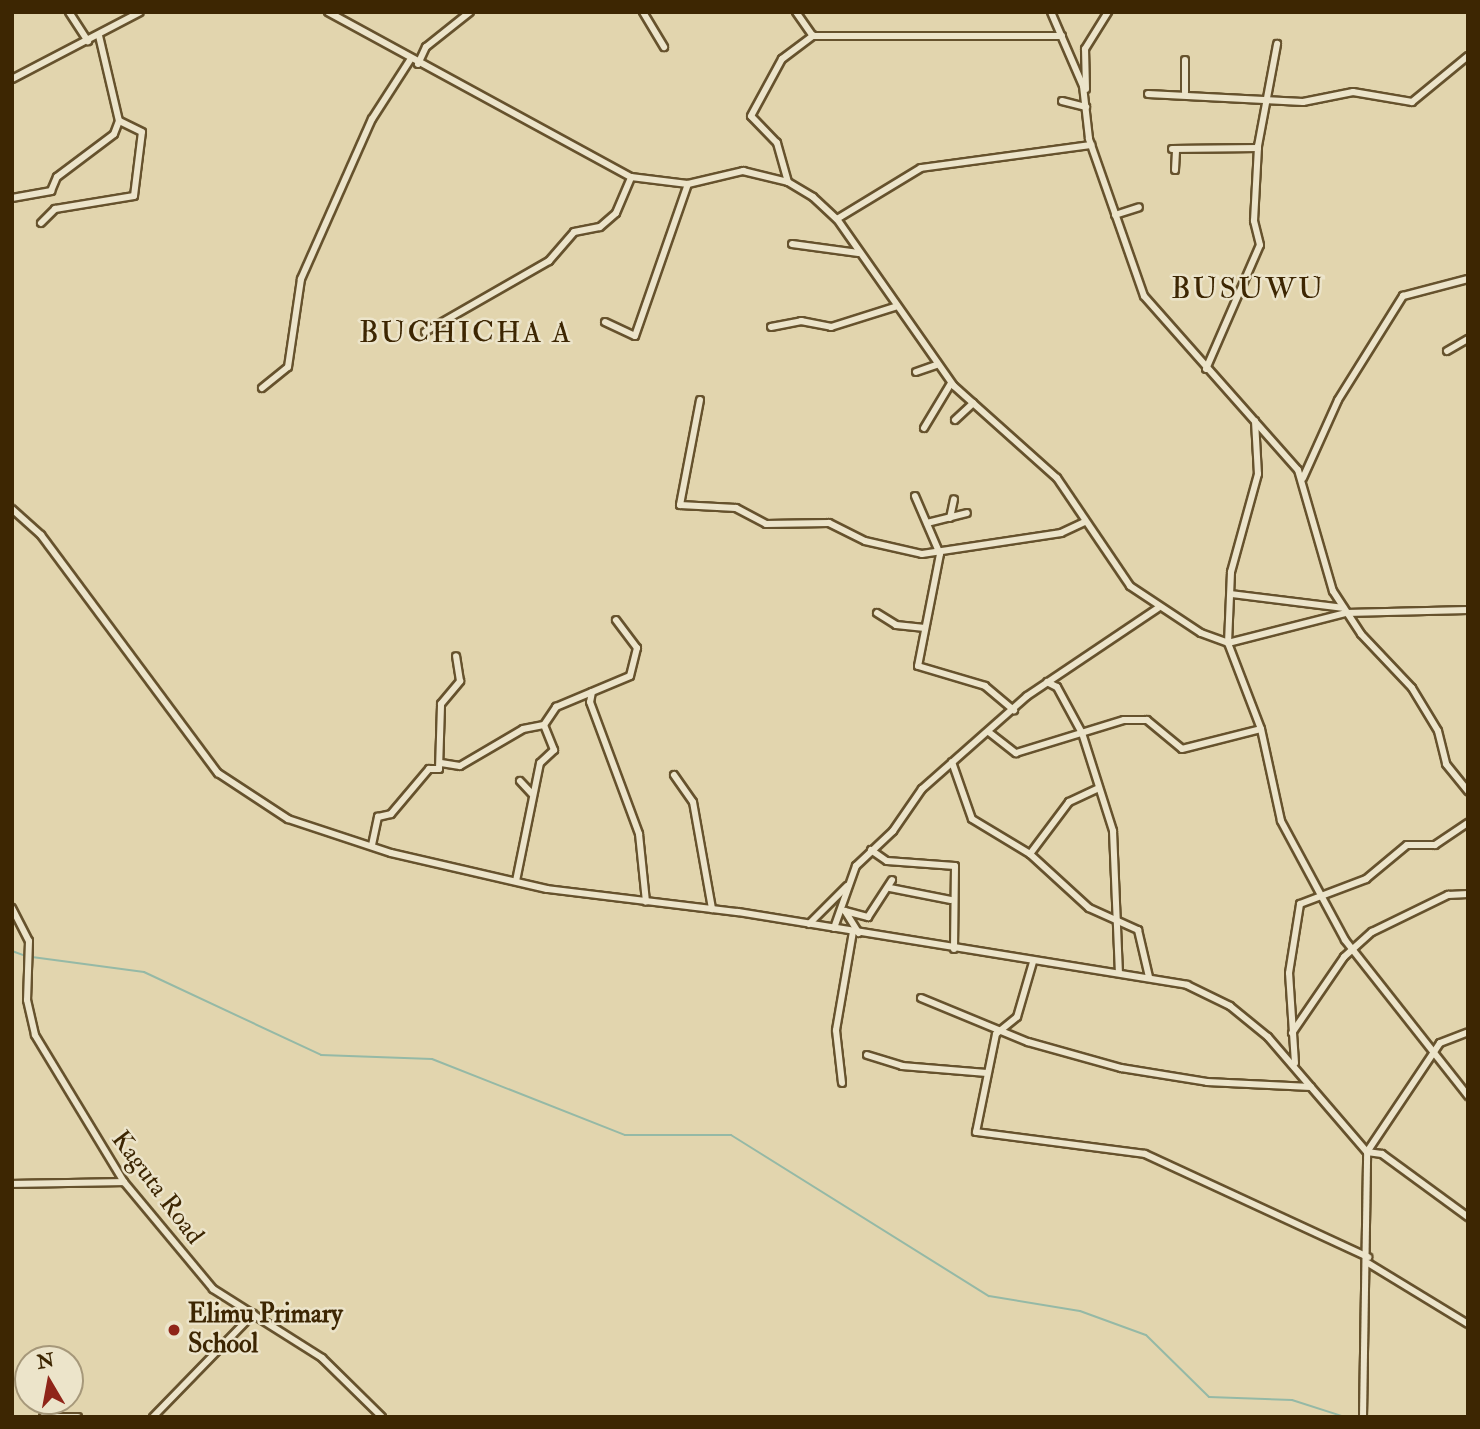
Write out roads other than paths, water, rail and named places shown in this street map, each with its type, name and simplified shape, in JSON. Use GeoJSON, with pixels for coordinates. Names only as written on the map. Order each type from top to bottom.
{"type":"FeatureCollection","features":[{"type":"Feature","properties":{"kind":"street"},"geometry":{"type":"LineString","coordinates":[[69,12],[88,41]]}},
{"type":"Feature","properties":{"kind":"street"},"geometry":{"type":"LineString","coordinates":[[12,79],[99,36],[140,12]]}},
{"type":"Feature","properties":{"kind":"street"},"geometry":{"type":"LineString","coordinates":[[328,12],[410,60],[631,177],[688,184],[744,171],[789,182],[837,219],[936,365],[973,404],[1039,459],[1130,586],[1158,608],[1228,643],[1345,610]]}},
{"type":"Feature","properties":{"kind":"street"},"geometry":{"type":"LineString","coordinates":[[418,64],[426,47],[470,12]]}},
{"type":"Feature","properties":{"kind":"street"},"geometry":{"type":"LineString","coordinates":[[643,12],[664,47]]}},
{"type":"Feature","properties":{"kind":"street"},"geometry":{"type":"LineString","coordinates":[[796,12],[813,36]]}},
{"type":"Feature","properties":{"kind":"street"},"geometry":{"type":"LineString","coordinates":[[1051,12],[1086,98]]}},
{"type":"Feature","properties":{"kind":"street"},"geometry":{"type":"LineString","coordinates":[[1108,12],[1085,49],[1086,107],[1091,145],[1144,296],[1206,369],[1255,421],[1302,480],[1324,569],[1345,610],[1412,688],[1438,731],[1446,764],[1468,791]]}},
{"type":"Feature","properties":{"kind":"street"},"geometry":{"type":"LineString","coordinates":[[12,198],[51,191],[57,177],[114,134],[119,121],[99,36]]}},
{"type":"Feature","properties":{"kind":"street"},"geometry":{"type":"LineString","coordinates":[[789,182],[777,144],[751,116],[782,59],[813,36],[1062,36]]}},
{"type":"Feature","properties":{"kind":"street"},"geometry":{"type":"LineString","coordinates":[[1206,369],[1260,245],[1254,221],[1258,148],[1277,44]]}},
{"type":"Feature","properties":{"kind":"street"},"geometry":{"type":"LineString","coordinates":[[1148,94],[1185,92],[1266,101],[1353,92],[1412,102],[1468,56]]}},
{"type":"Feature","properties":{"kind":"street"},"geometry":{"type":"LineString","coordinates":[[262,388],[288,367],[301,279],[372,119],[410,60]]}},
{"type":"Feature","properties":{"kind":"street"},"geometry":{"type":"LineString","coordinates":[[1185,60],[1185,92]]}},
{"type":"Feature","properties":{"kind":"street"},"geometry":{"type":"LineString","coordinates":[[1062,101],[1086,107]]}},
{"type":"Feature","properties":{"kind":"street"},"geometry":{"type":"LineString","coordinates":[[41,223],[55,209],[134,196],[142,132],[119,121]]}},
{"type":"Feature","properties":{"kind":"street"},"geometry":{"type":"LineString","coordinates":[[837,219],[921,168],[1091,145]]}},
{"type":"Feature","properties":{"kind":"street"},"geometry":{"type":"LineString","coordinates":[[1175,170],[1174,149],[1258,148]]}},
{"type":"Feature","properties":{"kind":"street"},"geometry":{"type":"LineString","coordinates":[[425,332],[549,261],[574,232],[600,227],[616,213],[631,177]]}},
{"type":"Feature","properties":{"kind":"street"},"geometry":{"type":"LineString","coordinates":[[605,322],[635,336],[688,184]]}},
{"type":"Feature","properties":{"kind":"street"},"geometry":{"type":"LineString","coordinates":[[1115,215],[1139,207]]}},
{"type":"Feature","properties":{"kind":"street"},"geometry":{"type":"LineString","coordinates":[[792,244],[858,253]]}},
{"type":"Feature","properties":{"kind":"street"},"geometry":{"type":"LineString","coordinates":[[1302,480],[1338,400],[1403,296],[1468,279]]}},
{"type":"Feature","properties":{"kind":"street"},"geometry":{"type":"LineString","coordinates":[[771,327],[801,321],[831,327],[895,307]]}},
{"type":"Feature","properties":{"kind":"street"},"geometry":{"type":"LineString","coordinates":[[1447,351],[1468,339]]}},
{"type":"Feature","properties":{"kind":"street"},"geometry":{"type":"LineString","coordinates":[[916,372],[936,365]]}},
{"type":"Feature","properties":{"kind":"street"},"geometry":{"type":"LineString","coordinates":[[924,428],[951,383]]}},
{"type":"Feature","properties":{"kind":"street"},"geometry":{"type":"LineString","coordinates":[[700,400],[680,505],[736,508],[766,524],[829,523],[898,550],[940,554],[1061,533],[1085,522]]}},
{"type":"Feature","properties":{"kind":"street"},"geometry":{"type":"LineString","coordinates":[[955,420],[973,404]]}},
{"type":"Feature","properties":{"kind":"street"},"geometry":{"type":"LineString","coordinates":[[1255,421],[1258,474],[1242,523],[1231,594],[1228,643],[1261,729],[1281,821],[1354,950],[1468,1096]]}},
{"type":"Feature","properties":{"kind":"street"},"geometry":{"type":"LineString","coordinates":[[915,496],[940,554],[918,666],[985,686],[1014,710]]}},
{"type":"Feature","properties":{"kind":"street"},"geometry":{"type":"LineString","coordinates":[[950,518],[954,499]]}},
{"type":"Feature","properties":{"kind":"street"},"geometry":{"type":"LineString","coordinates":[[12,509],[41,535],[218,773],[288,819],[372,845],[516,881],[809,924],[1032,962],[1149,977],[1212,995],[1295,1063],[1311,1087],[1367,1152],[1382,1154],[1468,1217]]}},
{"type":"Feature","properties":{"kind":"street"},"geometry":{"type":"LineString","coordinates":[[927,523],[967,513]]}},
{"type":"Feature","properties":{"kind":"street"},"geometry":{"type":"LineString","coordinates":[[1231,594],[1345,610],[1468,610]]}},
{"type":"Feature","properties":{"kind":"street"},"geometry":{"type":"LineString","coordinates":[[809,924],[847,886],[870,850],[952,762],[990,733],[1047,682],[1158,608]]}},
{"type":"Feature","properties":{"kind":"street"},"geometry":{"type":"LineString","coordinates":[[877,613],[896,625],[925,628]]}},
{"type":"Feature","properties":{"kind":"street"},"geometry":{"type":"LineString","coordinates":[[441,764],[460,766],[523,729],[544,725],[556,707],[625,680],[635,667],[637,648],[616,621]]}},
{"type":"Feature","properties":{"kind":"street"},"geometry":{"type":"LineString","coordinates":[[372,845],[378,817],[391,814],[441,764],[441,705],[460,681],[456,656]]}},
{"type":"Feature","properties":{"kind":"street"},"geometry":{"type":"LineString","coordinates":[[1047,682],[1057,687],[1082,733],[1113,831],[1119,920],[1119,973]]}},
{"type":"Feature","properties":{"kind":"street"},"geometry":{"type":"LineString","coordinates":[[592,692],[590,702],[639,834],[646,902]]}},
{"type":"Feature","properties":{"kind":"street"},"geometry":{"type":"LineString","coordinates":[[990,733],[1016,753],[1082,733],[1147,720],[1182,749],[1261,729]]}},
{"type":"Feature","properties":{"kind":"street"},"geometry":{"type":"LineString","coordinates":[[516,881],[540,763],[554,750],[544,725]]}},
{"type":"Feature","properties":{"kind":"street"},"geometry":{"type":"LineString","coordinates":[[952,762],[972,819],[1030,854],[1089,908],[1119,920],[1142,936],[1149,977]]}},
{"type":"Feature","properties":{"kind":"street"},"geometry":{"type":"LineString","coordinates":[[674,775],[693,802],[712,909]]}},
{"type":"Feature","properties":{"kind":"street"},"geometry":{"type":"LineString","coordinates":[[520,781],[532,794]]}},
{"type":"Feature","properties":{"kind":"street"},"geometry":{"type":"LineString","coordinates":[[1030,854],[1069,802],[1099,788]]}},
{"type":"Feature","properties":{"kind":"street"},"geometry":{"type":"LineString","coordinates":[[1295,1063],[1289,973],[1297,911],[1320,892],[1366,879],[1407,845],[1435,845],[1468,823]]}},
{"type":"Feature","properties":{"kind":"street"},"geometry":{"type":"LineString","coordinates":[[870,850],[887,861],[955,866],[958,889],[951,900],[954,949]]}},
{"type":"Feature","properties":{"kind":"street"},"geometry":{"type":"LineString","coordinates":[[845,911],[868,917],[890,888],[892,880]]}},
{"type":"Feature","properties":{"kind":"street"},"geometry":{"type":"LineString","coordinates":[[834,928],[847,886]]}},
{"type":"Feature","properties":{"kind":"street"},"geometry":{"type":"LineString","coordinates":[[890,888],[951,900]]}},
{"type":"Feature","properties":{"kind":"street"},"geometry":{"type":"LineString","coordinates":[[1292,1033],[1354,950],[1373,932],[1436,901],[1468,894]]}},
{"type":"Feature","properties":{"kind":"street"},"geometry":{"type":"LineString","coordinates":[[842,902],[856,932],[836,1030],[842,1083]]}},
{"type":"Feature","properties":{"kind":"street","name":"Kaguta Road"},"geometry":{"type":"LineString","coordinates":[[12,908],[30,953],[28,1008],[46,1062],[124,1182],[213,1289],[342,1374],[382,1417]]}},
{"type":"Feature","properties":{"kind":"street"},"geometry":{"type":"LineString","coordinates":[[1032,962],[1017,1017],[999,1030],[987,1073],[976,1132],[1145,1154],[1368,1260],[1468,1324]]}},
{"type":"Feature","properties":{"kind":"street"},"geometry":{"type":"LineString","coordinates":[[920,998],[999,1030],[1166,1077],[1311,1087]]}},
{"type":"Feature","properties":{"kind":"street"},"geometry":{"type":"LineString","coordinates":[[1363,1417],[1368,1260],[1367,1152],[1435,1055],[1455,1033],[1468,1032]]}},
{"type":"Feature","properties":{"kind":"street"},"geometry":{"type":"LineString","coordinates":[[867,1055],[902,1066],[987,1073]]}},
{"type":"Feature","properties":{"kind":"street"},"geometry":{"type":"LineString","coordinates":[[12,1184],[124,1182]]}},
{"type":"Feature","properties":{"kind":"street"},"geometry":{"type":"LineString","coordinates":[[153,1417],[253,1314]]}},
{"type":"Feature","properties":{"kind":"street"},"geometry":{"type":"LineString","coordinates":[[43,1417],[78,1417]]}},
{"type":"Feature","properties":{"kind":"waterway"},"geometry":{"type":"LineString","coordinates":[[12,951],[26,956]]}},
{"type":"Feature","properties":{"kind":"waterway"},"geometry":{"type":"LineString","coordinates":[[32,957],[144,972],[321,1055],[432,1059],[625,1135],[731,1135],[989,1296],[1080,1311],[1146,1335],[1209,1397],[1292,1400],[1345,1417]]}},
{"type":"Feature","properties":{"kind":"place","name":"Elimu Primary School"},"geometry":{"type":"Point","coordinates":[174,1330]}},
{"type":"Feature","properties":{"kind":"district","name":"BUSUWU"},"geometry":{"type":"Point","coordinates":[1248,289]}},
{"type":"Feature","properties":{"kind":"district","name":"BUCHICHA A"},"geometry":{"type":"Point","coordinates":[466,333]}}]}
